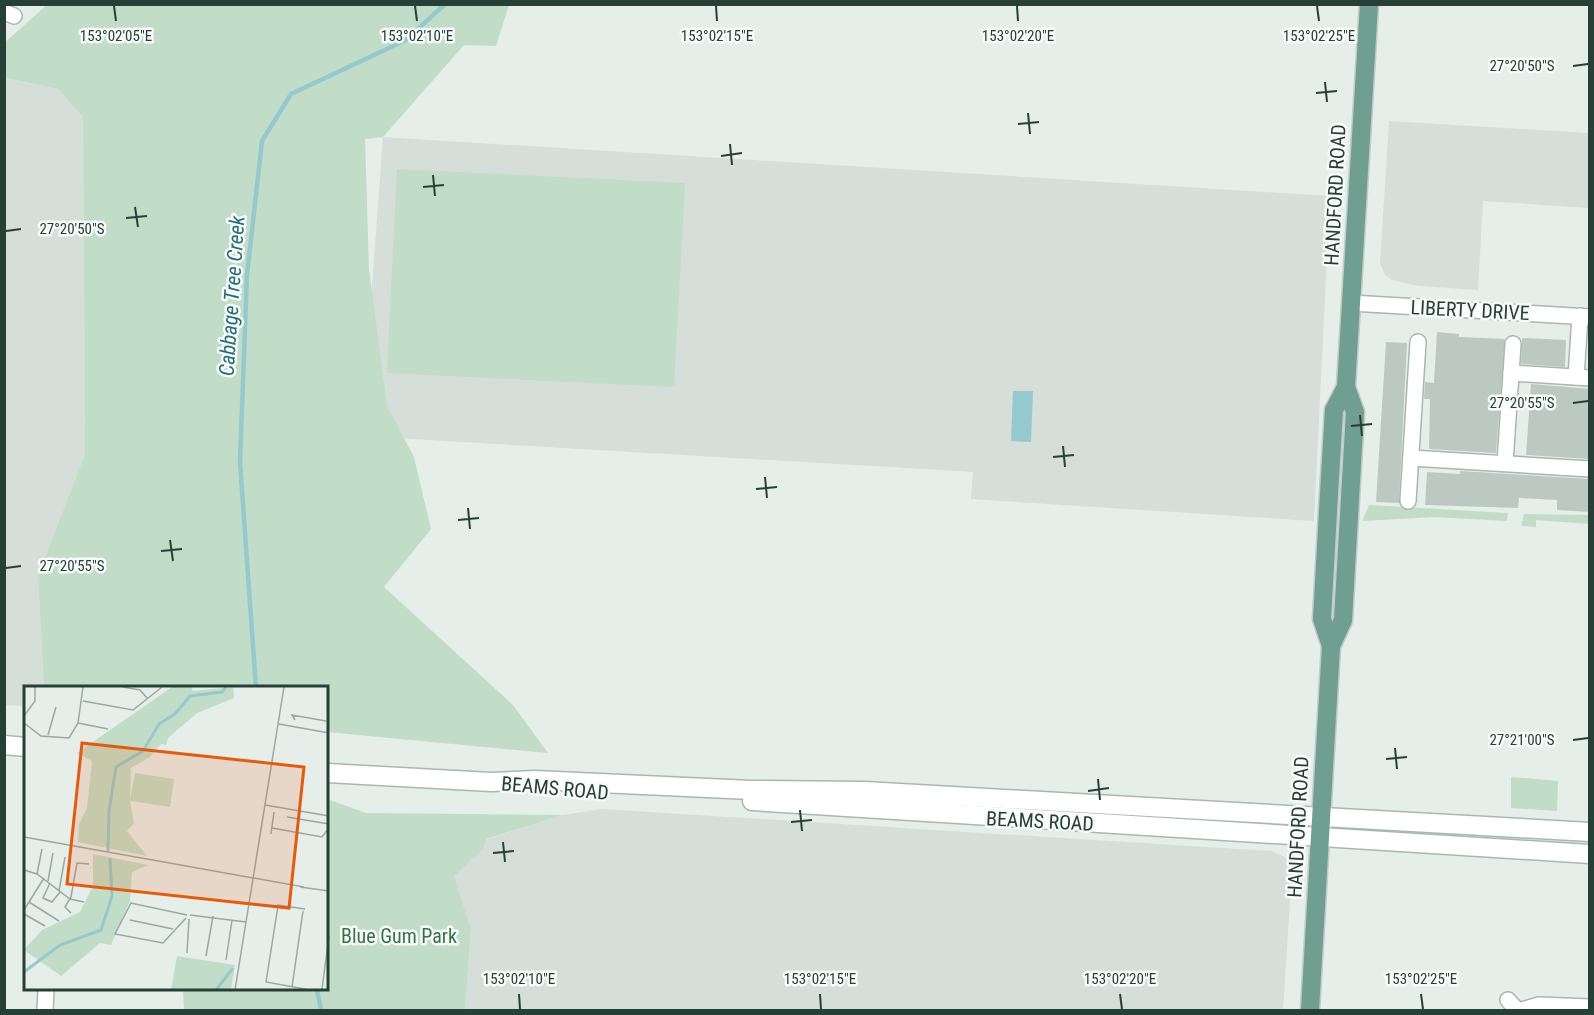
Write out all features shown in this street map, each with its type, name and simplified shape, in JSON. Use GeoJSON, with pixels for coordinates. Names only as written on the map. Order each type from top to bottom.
{"type":"FeatureCollection","features":[{"type":"Feature","properties":{"kind":"main road","name":"HANDFORD ROAD"},"geometry":{"type":"LineString","coordinates":[[1310,1011],[1331,646],[1322,619],[1334,410],[1346,387],[1369,4]]}},
{"type":"Feature","properties":{"kind":"main road"},"geometry":{"type":"LineString","coordinates":[[4,744],[24,747]]}},
{"type":"Feature","properties":{"kind":"main road","name":"BEAMS ROAD"},"geometry":{"type":"LineString","coordinates":[[328,773],[491,782],[535,780],[751,790],[865,791],[1322,815],[1590,832]]}},
{"type":"Feature","properties":{"kind":"main road","name":"BEAMS ROAD"},"geometry":{"type":"LineString","coordinates":[[491,782],[533,789],[1590,854]]}},
{"type":"Feature","properties":{"kind":"street","name":"LIBERTY DRIVE"},"geometry":{"type":"LineString","coordinates":[[1351,303],[1585,317]]}},
{"type":"Feature","properties":{"kind":"street"},"geometry":{"type":"LineString","coordinates":[[1511,374],[1583,378],[1585,317]]}},
{"type":"Feature","properties":{"kind":"street"},"geometry":{"type":"LineString","coordinates":[[1408,501],[1418,342]]}},
{"type":"Feature","properties":{"kind":"street"},"geometry":{"type":"LineString","coordinates":[[1506,463],[1513,344]]}},
{"type":"Feature","properties":{"kind":"street"},"geometry":{"type":"LineString","coordinates":[[1411,458],[1590,469]]}},
{"type":"Feature","properties":{"kind":"street"},"geometry":{"type":"LineString","coordinates":[[45,1011],[46,991]]}},
{"type":"Feature","properties":{"kind":"street"},"geometry":{"type":"LineString","coordinates":[[1522,1011],[1539,1005],[1590,1008]]}},
{"type":"Feature","properties":{"kind":"shaded area"},"geometry":{"type":"Polygon","coordinates":[[[4,78],[58,89],[83,117],[85,454],[38,575],[44,686],[24,686],[24,706],[4,705],[4,78]]]}},
{"type":"Feature","properties":{"kind":"shaded area"},"geometry":{"type":"Polygon","coordinates":[[[1389,121],[1589,133],[1589,208],[1483,201],[1478,290],[1419,286],[1392,280],[1385,275],[1380,263],[1389,121]]]}},
{"type":"Feature","properties":{"kind":"shaded area"},"geometry":{"type":"Polygon","coordinates":[[[383,137],[1330,196],[1314,521],[971,499],[973,472],[361,436],[383,137]]]}},
{"type":"Feature","properties":{"kind":"shaded area"},"geometry":{"type":"Polygon","coordinates":[[[601,809],[1271,851],[1287,858],[1292,870],[1283,1010],[465,1010],[471,928],[446,852],[563,815],[601,809]]]}},
{"type":"Feature","properties":{"kind":"green space"},"geometry":{"type":"Polygon","coordinates":[[[48,4],[509,5],[496,46],[464,45],[383,137],[365,139],[369,269],[387,406],[414,457],[431,529],[384,587],[513,705],[548,753],[328,732],[328,686],[44,686],[38,575],[85,454],[83,117],[58,89],[5,78],[4,43],[48,4]]]}},
{"type":"Feature","properties":{"kind":"green space"},"geometry":{"type":"Polygon","coordinates":[[[397,169],[685,183],[674,387],[387,373],[397,169]]]}},
{"type":"Feature","properties":{"kind":"green space"},"geometry":{"type":"Polygon","coordinates":[[[1369,505],[1508,513],[1507,521],[1435,517],[1362,521],[1369,505]]]}},
{"type":"Feature","properties":{"kind":"green space"},"geometry":{"type":"Polygon","coordinates":[[[1524,514],[1589,515],[1589,524],[1536,520],[1536,527],[1521,526],[1524,514]]]}},
{"type":"Feature","properties":{"kind":"green space"},"geometry":{"type":"Polygon","coordinates":[[[1511,777],[1558,781],[1557,811],[1511,808],[1511,777]]]}},
{"type":"Feature","properties":{"kind":"green space","name":"Blue Gum Park"},"geometry":{"type":"Polygon","coordinates":[[[328,799],[366,813],[563,815],[486,839],[484,848],[454,876],[471,928],[465,1010],[184,1010],[183,991],[328,991],[328,799]]]}},
{"type":"Feature","properties":{"kind":"water"},"geometry":{"type":"Polygon","coordinates":[[[1013,391],[1033,391],[1031,442],[1011,441],[1013,391]]]}},
{"type":"Feature","properties":{"kind":"building"},"geometry":{"type":"Polygon","coordinates":[[[1437,332],[1459,334],[1459,337],[1505,339],[1496,453],[1429,449],[1430,399],[1424,399],[1425,382],[1434,383],[1437,332]]]}},
{"type":"Feature","properties":{"kind":"building"},"geometry":{"type":"Polygon","coordinates":[[[1522,338],[1566,340],[1565,367],[1521,364],[1522,338]]]}},
{"type":"Feature","properties":{"kind":"building"},"geometry":{"type":"Polygon","coordinates":[[[1386,342],[1407,343],[1399,503],[1376,502],[1386,342]]]}},
{"type":"Feature","properties":{"kind":"building"},"geometry":{"type":"Polygon","coordinates":[[[1531,384],[1590,389],[1590,459],[1526,455],[1531,384]]]}},
{"type":"Feature","properties":{"kind":"building"},"geometry":{"type":"Polygon","coordinates":[[[1460,471],[1590,479],[1590,512],[1557,510],[1557,500],[1519,498],[1518,508],[1425,505],[1427,472],[1460,474],[1460,471]]]}},
{"type":"Feature","properties":{"kind":"waterway","name":"Cabbage Tree Creek"},"geometry":{"type":"LineString","coordinates":[[256,686],[240,462],[247,275],[262,141],[291,94],[406,40],[445,4]]}},
{"type":"Feature","properties":{"kind":"waterway","name":"Cabbage Tree Creek"},"geometry":{"type":"LineString","coordinates":[[317,991],[321,1010]]}}]}
